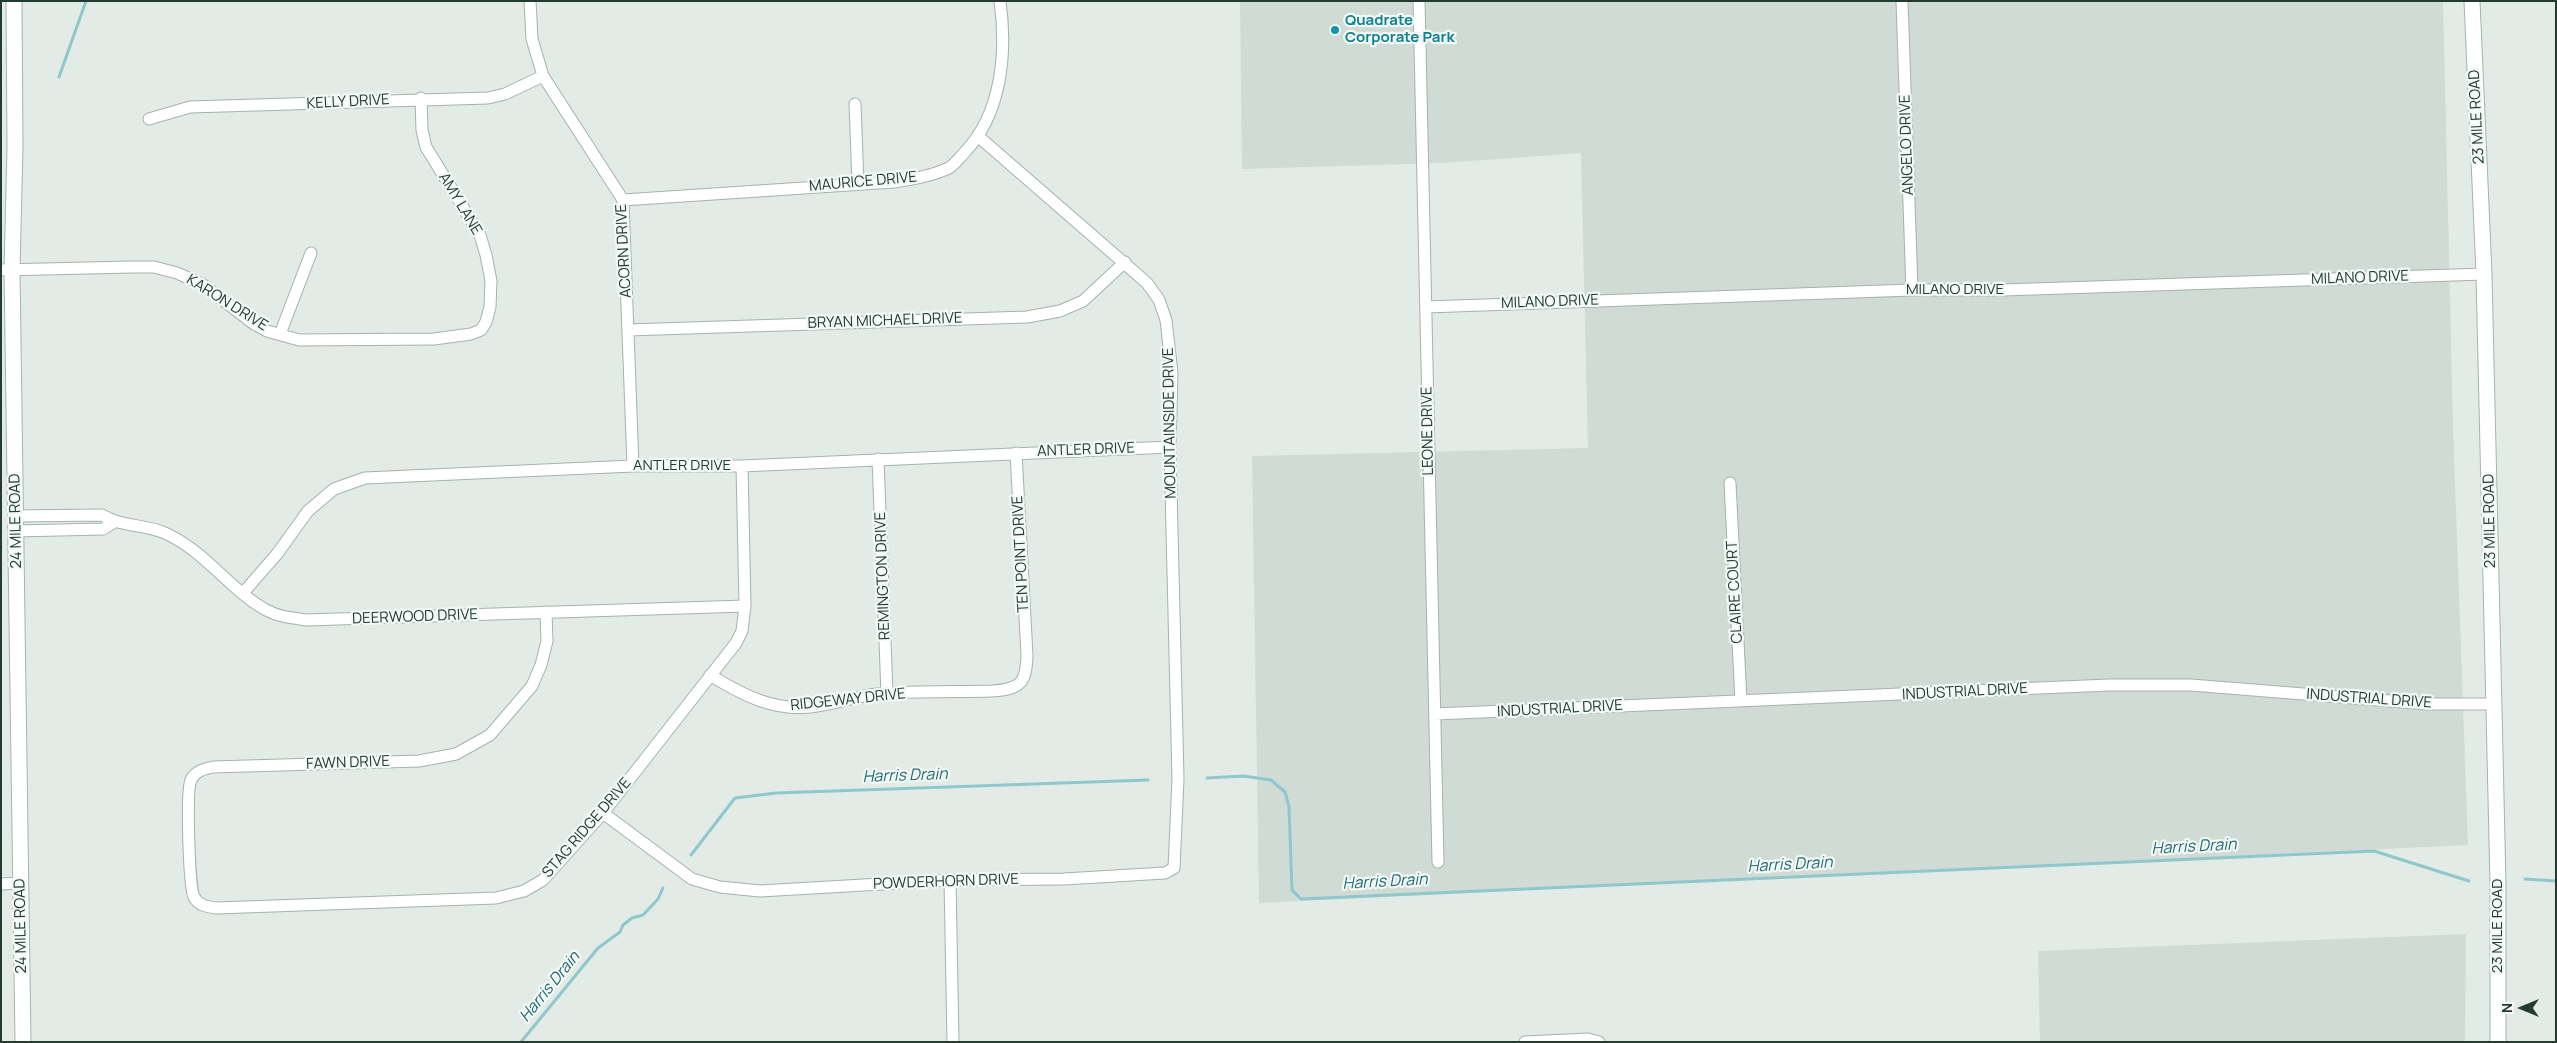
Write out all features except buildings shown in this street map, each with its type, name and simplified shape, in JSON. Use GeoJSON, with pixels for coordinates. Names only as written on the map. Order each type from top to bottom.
{"type":"FeatureCollection","features":[{"type":"Feature","properties":{"kind":"main road","name":"24 MILE ROAD"},"geometry":{"type":"LineString","coordinates":[[14,1],[15,146],[7,270],[16,523],[23,1042]]}},
{"type":"Feature","properties":{"kind":"main road","name":"23 MILE ROAD"},"geometry":{"type":"LineString","coordinates":[[2472,1],[2484,274],[2494,704],[2498,1042]]}},
{"type":"Feature","properties":{"kind":"street","name":"ACORN DRIVE"},"geometry":{"type":"LineString","coordinates":[[530,1],[532,39],[543,76],[623,200],[633,466]]}},
{"type":"Feature","properties":{"kind":"street","name":"MAURICE DRIVE"},"geometry":{"type":"LineString","coordinates":[[623,200],[924,177],[951,167],[979,138],[993,107],[1002,65],[1000,1]]}},
{"type":"Feature","properties":{"kind":"street","name":"LEONE DRIVE"},"geometry":{"type":"LineString","coordinates":[[1419,1],[1438,862]]}},
{"type":"Feature","properties":{"kind":"street","name":"ANGELO DRIVE"},"geometry":{"type":"LineString","coordinates":[[1902,1],[1912,290]]}},
{"type":"Feature","properties":{"kind":"street","name":"KELLY DRIVE"},"geometry":{"type":"LineString","coordinates":[[149,119],[190,107],[421,98],[488,98],[504,94],[543,76]]}},
{"type":"Feature","properties":{"kind":"street","name":"AMY LANE"},"geometry":{"type":"LineString","coordinates":[[421,98],[422,130],[426,147],[480,235],[486,255],[491,281],[490,308],[486,322],[481,330],[472,334]]}},
{"type":"Feature","properties":{"kind":"street"},"geometry":{"type":"LineString","coordinates":[[855,104],[858,183]]}},
{"type":"Feature","properties":{"kind":"street","name":"MOUNTAINSIDE DRIVE"},"geometry":{"type":"LineString","coordinates":[[979,138],[1125,262],[1147,283],[1159,300],[1166,320],[1172,373],[1170,447],[1177,731]]}},
{"type":"Feature","properties":{"kind":"street"},"geometry":{"type":"LineString","coordinates":[[280,334],[311,253]]}},
{"type":"Feature","properties":{"kind":"street","name":"BRYAN MICHAEL DRIVE"},"geometry":{"type":"LineString","coordinates":[[628,330],[1028,317],[1060,311],[1083,301],[1125,262]]}},
{"type":"Feature","properties":{"kind":"street","name":"KARON DRIVE"},"geometry":{"type":"LineString","coordinates":[[7,270],[154,267],[177,273],[202,284],[254,324],[299,340],[434,340],[472,334]]}},
{"type":"Feature","properties":{"kind":"street","name":"MILANO DRIVE"},"geometry":{"type":"LineString","coordinates":[[1426,307],[1912,290],[2003,290],[2484,274]]}},
{"type":"Feature","properties":{"kind":"street","name":"ANTLER DRIVE"},"geometry":{"type":"LineString","coordinates":[[243,593],[277,554],[308,511],[334,489],[365,478],[633,466],[742,466],[1170,447]]}},
{"type":"Feature","properties":{"kind":"street","name":"TEN POINT DRIVE"},"geometry":{"type":"LineString","coordinates":[[1016,453],[1027,655]]}},
{"type":"Feature","properties":{"kind":"street","name":"REMINGTON DRIVE"},"geometry":{"type":"LineString","coordinates":[[878,459],[887,694]]}},
{"type":"Feature","properties":{"kind":"street","name":"STAG RIDGE DRIVE"},"geometry":{"type":"LineString","coordinates":[[200,903],[206,907],[218,908],[496,898],[524,891],[543,880],[603,813],[736,643],[742,631],[745,606],[742,466]]}},
{"type":"Feature","properties":{"kind":"street","name":"CLAIRE COURT"},"geometry":{"type":"LineString","coordinates":[[1730,483],[1741,701]]}},
{"type":"Feature","properties":{"kind":"street","name":"DEERWOOD DRIVE"},"geometry":{"type":"LineString","coordinates":[[16,523],[102,515],[114,522],[141,526],[164,533],[189,546],[243,593],[266,610],[287,618],[307,620],[745,606]]}},
{"type":"Feature","properties":{"kind":"street","name":"FAWN DRIVE"},"geometry":{"type":"LineString","coordinates":[[200,903],[194,898],[191,887],[189,789],[193,776],[202,769],[213,768],[419,761],[456,754],[490,735],[532,686],[541,665],[547,641],[546,612]]}},
{"type":"Feature","properties":{"kind":"street","name":"RIDGEWAY DRIVE"},"geometry":{"type":"LineString","coordinates":[[710,675],[746,696],[774,706],[790,708],[815,707],[862,696],[1009,690],[1018,686],[1026,674],[1027,655]]}},
{"type":"Feature","properties":{"kind":"street","name":"INDUSTRIAL DRIVE"},"geometry":{"type":"LineString","coordinates":[[1435,714],[2109,685],[2191,685],[2428,704],[2494,704]]}},
{"type":"Feature","properties":{"kind":"street","name":"POWDERHORN DRIVE"},"geometry":{"type":"LineString","coordinates":[[603,813],[692,879],[720,888],[760,891],[950,880],[1082,878],[1165,873],[1174,868],[1178,779],[1177,731]]}},
{"type":"Feature","properties":{"kind":"street"},"geometry":{"type":"LineString","coordinates":[[950,880],[953,1042]]}},
{"type":"Feature","properties":{"kind":"street"},"geometry":{"type":"LineString","coordinates":[[1,884],[20,883]]}},
{"type":"Feature","properties":{"kind":"street"},"geometry":{"type":"LineString","coordinates":[[1525,1042],[1594,1041]]}},
{"type":"Feature","properties":{"kind":"shaded area"},"geometry":{"type":"Polygon","coordinates":[[[1240,1],[2443,1],[2453,428],[2468,845],[1259,903],[1252,456],[1588,448],[1581,153],[1443,163],[1242,169],[1240,1]]]}},
{"type":"Feature","properties":{"kind":"shaded area"},"geometry":{"type":"Polygon","coordinates":[[[2466,934],[2465,1042],[2040,1042],[2038,951],[2466,934]]]}},
{"type":"Feature","properties":{"kind":"waterway"},"geometry":{"type":"LineString","coordinates":[[59,77],[86,1]]}},
{"type":"Feature","properties":{"kind":"waterway","name":"Harris Drain"},"geometry":{"type":"LineString","coordinates":[[1207,778],[1243,776],[1271,780],[1285,792],[1289,807],[1292,890],[1301,899],[2374,851],[2469,881]]}},
{"type":"Feature","properties":{"kind":"waterway","name":"Harris Drain"},"geometry":{"type":"LineString","coordinates":[[691,855],[735,798],[776,793],[1148,780]]}},
{"type":"Feature","properties":{"kind":"waterway","name":"Harris Drain"},"geometry":{"type":"LineString","coordinates":[[2525,879],[2556,881]]}},
{"type":"Feature","properties":{"kind":"waterway","name":"Harris Drain"},"geometry":{"type":"LineString","coordinates":[[521,1042],[598,948],[620,932],[623,925],[632,918],[643,915],[658,899],[663,888]]}},
{"type":"Feature","properties":{"kind":"place","name":"Quadrate Corporate Park"},"geometry":{"type":"Point","coordinates":[1335,30]}}]}
